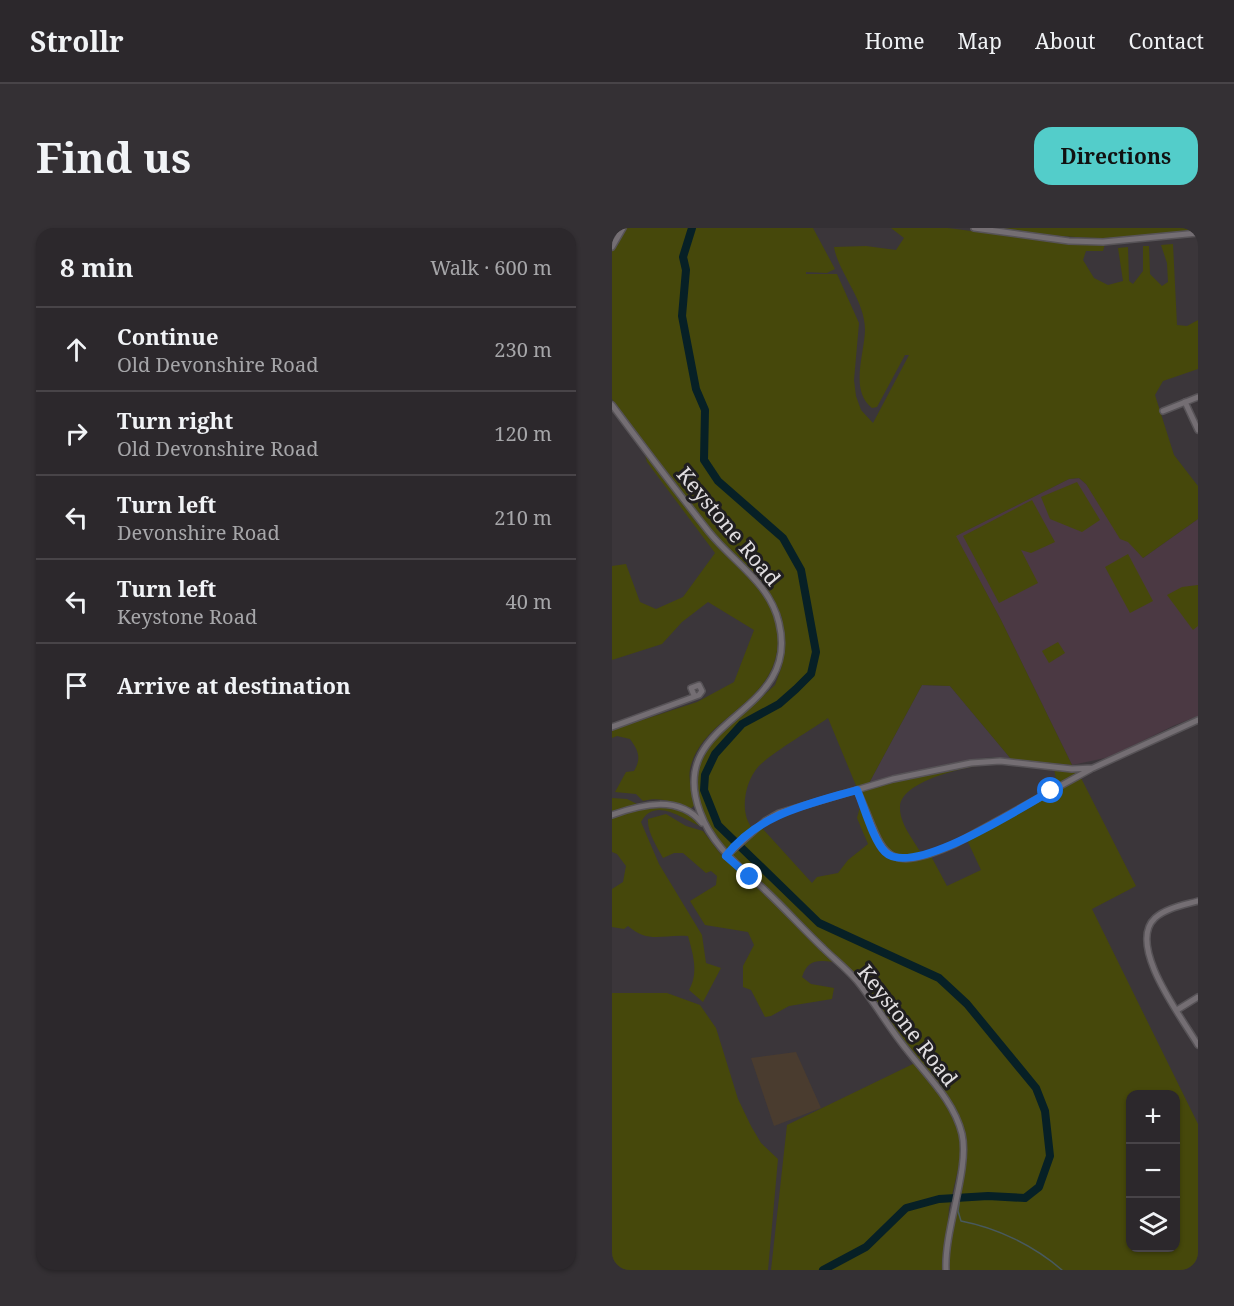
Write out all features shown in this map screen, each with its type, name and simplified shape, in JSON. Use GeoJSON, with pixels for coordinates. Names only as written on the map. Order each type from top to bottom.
{"type":"FeatureCollection","features":[{"type":"Feature","properties":{"kind":"street"},"geometry":{"type":"LineString","coordinates":[[612,247],[622,228]]}},
{"type":"Feature","properties":{"kind":"street"},"geometry":{"type":"LineString","coordinates":[[974,228],[1069,241],[1103,242],[1198,233]]}},
{"type":"Feature","properties":{"kind":"street"},"geometry":{"type":"LineString","coordinates":[[1163,411],[1198,397]]}},
{"type":"Feature","properties":{"kind":"street"},"geometry":{"type":"LineString","coordinates":[[1185,402],[1198,430]]}},
{"type":"Feature","properties":{"kind":"street","name":"Keystone Road"},"geometry":{"type":"LineString","coordinates":[[612,405],[711,534],[761,586],[772,604],[780,625],[780,654],[770,684],[761,696],[711,739],[694,768],[693,787],[707,829],[728,854],[854,977],[892,1032],[931,1078],[955,1114],[964,1146],[953,1209],[946,1270]]}},
{"type":"Feature","properties":{"kind":"street"},"geometry":{"type":"LineString","coordinates":[[612,727],[680,703],[694,695]]}},
{"type":"Feature","properties":{"kind":"street"},"geometry":{"type":"LineString","coordinates":[[857,790],[881,847],[888,855],[901,859],[931,853],[955,844],[1093,768],[1198,720]]}},
{"type":"Feature","properties":{"kind":"street"},"geometry":{"type":"LineString","coordinates":[[728,854],[753,831],[779,813],[893,778],[981,761],[1072,769],[1093,768]]}},
{"type":"Feature","properties":{"kind":"street"},"geometry":{"type":"LineString","coordinates":[[612,815],[651,804],[668,804],[693,814],[707,829]]}},
{"type":"Feature","properties":{"kind":"street"},"geometry":{"type":"LineString","coordinates":[[1198,901],[1161,913],[1152,922],[1145,944],[1177,1010],[1198,1045]]}},
{"type":"Feature","properties":{"kind":"street"},"geometry":{"type":"LineString","coordinates":[[1177,1010],[1198,997]]}},
{"type":"Feature","properties":{"kind":"shaded area"},"geometry":{"type":"Polygon","coordinates":[[[625,228],[813,228],[835,269],[827,273],[806,272],[806,274],[837,274],[859,323],[854,380],[856,396],[861,410],[873,423],[909,355],[905,355],[877,407],[872,408],[861,391],[860,381],[864,318],[861,307],[836,257],[834,247],[866,246],[896,250],[904,238],[891,228],[948,228],[1082,245],[1105,244],[1103,251],[1086,251],[1083,260],[1094,278],[1108,285],[1123,281],[1118,248],[1128,247],[1129,281],[1133,284],[1143,271],[1143,246],[1149,246],[1150,274],[1162,286],[1168,282],[1167,263],[1161,245],[1173,244],[1177,325],[1187,326],[1198,320],[1198,369],[1163,381],[1155,395],[1174,455],[1198,486],[1198,519],[1143,558],[1128,542],[1120,539],[1086,484],[1079,478],[1069,479],[956,536],[1001,620],[1072,765],[1011,759],[950,686],[922,685],[868,785],[857,788],[828,718],[764,761],[753,773],[745,797],[746,814],[752,828],[726,851],[711,830],[702,809],[695,778],[701,759],[716,738],[775,685],[782,666],[784,642],[782,618],[773,598],[760,579],[711,531],[612,399],[612,251],[625,228]]]}},
{"type":"Feature","properties":{"kind":"shaded area"},"geometry":{"type":"Polygon","coordinates":[[[1002,228],[1198,228],[1198,230],[1091,238],[1057,236],[1002,228]]]}},
{"type":"Feature","properties":{"kind":"shaded area"},"geometry":{"type":"Polygon","coordinates":[[[644,451],[702,528],[762,593],[778,628],[777,651],[771,670],[761,686],[707,737],[697,752],[690,769],[695,805],[690,809],[667,800],[643,801],[636,794],[615,792],[626,772],[634,771],[638,758],[630,739],[617,736],[612,738],[612,730],[697,702],[734,682],[754,630],[708,602],[682,622],[662,644],[612,660],[612,566],[626,564],[640,602],[656,609],[683,597],[715,553],[647,462],[644,451]]]}},
{"type":"Feature","properties":{"kind":"shaded area"},"geometry":{"type":"Polygon","coordinates":[[[1079,478],[1087,485],[1143,558],[1198,519],[1198,716],[1110,757],[1072,765],[1001,620],[955,536],[1069,479],[1079,478]]]}},
{"type":"Feature","properties":{"kind":"shaded area"},"geometry":{"type":"Polygon","coordinates":[[[1077,482],[1100,520],[1082,532],[1050,519],[1041,497],[1077,482]]]}},
{"type":"Feature","properties":{"kind":"shaded area"},"geometry":{"type":"Polygon","coordinates":[[[1032,500],[1055,542],[1031,553],[1021,550],[1038,583],[999,603],[963,536],[1032,500]]]}},
{"type":"Feature","properties":{"kind":"shaded area"},"geometry":{"type":"Polygon","coordinates":[[[1128,554],[1153,601],[1130,613],[1105,567],[1128,554]]]}},
{"type":"Feature","properties":{"kind":"shaded area"},"geometry":{"type":"Polygon","coordinates":[[[1198,585],[1198,626],[1193,630],[1167,595],[1182,587],[1198,585]]]}},
{"type":"Feature","properties":{"kind":"shaded area"},"geometry":{"type":"Polygon","coordinates":[[[1058,642],[1065,653],[1049,663],[1042,651],[1058,642]]]}},
{"type":"Feature","properties":{"kind":"shaded area"},"geometry":{"type":"Polygon","coordinates":[[[922,685],[950,686],[1011,759],[992,757],[964,761],[868,785],[922,685]]]}},
{"type":"Feature","properties":{"kind":"shaded area"},"geometry":{"type":"Polygon","coordinates":[[[994,763],[955,771],[925,781],[913,788],[904,797],[900,812],[907,831],[921,853],[898,854],[885,850],[861,796],[863,790],[928,773],[994,763]]]}},
{"type":"Feature","properties":{"kind":"shaded area"},"geometry":{"type":"Polygon","coordinates":[[[1054,769],[1076,772],[1078,774],[1057,784],[1054,769]]]}},
{"type":"Feature","properties":{"kind":"shaded area"},"geometry":{"type":"Polygon","coordinates":[[[1081,778],[1136,886],[1092,909],[1198,1124],[1198,1270],[949,1270],[949,1251],[965,1161],[962,1124],[859,980],[768,888],[731,855],[761,827],[812,883],[817,877],[838,873],[848,860],[868,844],[857,818],[861,803],[881,854],[899,861],[931,856],[947,886],[981,870],[967,840],[1081,778]]]}},
{"type":"Feature","properties":{"kind":"shaded area"},"geometry":{"type":"Polygon","coordinates":[[[612,798],[627,799],[637,804],[612,811],[612,798]]]}},
{"type":"Feature","properties":{"kind":"shaded area"},"geometry":{"type":"Polygon","coordinates":[[[653,806],[680,811],[703,827],[662,810],[647,814],[641,822],[659,864],[702,935],[706,963],[721,968],[703,1002],[689,990],[694,970],[688,936],[649,937],[628,926],[624,929],[612,927],[612,889],[623,882],[626,866],[617,854],[612,852],[612,817],[653,806]]]}},
{"type":"Feature","properties":{"kind":"shaded area"},"geometry":{"type":"Polygon","coordinates":[[[666,814],[686,826],[703,831],[725,860],[766,894],[833,962],[813,962],[807,967],[802,977],[811,984],[834,988],[832,999],[789,1006],[765,1017],[751,990],[743,987],[743,966],[754,945],[748,932],[705,925],[690,901],[716,885],[717,876],[711,871],[706,873],[683,853],[674,853],[663,858],[653,839],[648,819],[666,814]]]}},
{"type":"Feature","properties":{"kind":"shaded area"},"geometry":{"type":"Polygon","coordinates":[[[612,993],[667,993],[700,1005],[716,1028],[738,1099],[761,1143],[778,1159],[768,1270],[612,1270],[612,993]]]}},
{"type":"Feature","properties":{"kind":"shaded area"},"geometry":{"type":"Polygon","coordinates":[[[796,1052],[821,1108],[774,1126],[751,1058],[796,1052]]]}},
{"type":"Feature","properties":{"kind":"shaded area"},"geometry":{"type":"Polygon","coordinates":[[[915,1063],[952,1115],[962,1152],[949,1208],[944,1270],[771,1270],[787,1125],[915,1063]]]}},
{"type":"Feature","properties":{"kind":"waterway"},"geometry":{"type":"LineString","coordinates":[[692,228],[683,257],[686,270],[682,316],[696,389],[705,410],[704,460],[718,481],[783,538],[801,570],[816,652],[811,674],[779,704],[742,724],[715,754],[705,775],[704,790],[718,825],[819,923],[939,978],[967,1004],[1036,1088],[1045,1111],[1050,1156],[1039,1187],[1025,1198],[988,1196],[939,1199],[906,1208],[866,1247],[823,1270]]}},
{"type":"Feature","properties":{"kind":"waterway"},"geometry":{"type":"LineString","coordinates":[[960,1198],[958,1211],[961,1221],[988,1228],[1015,1239],[1040,1253],[1062,1270]]}},
{"type":"Feature","properties":{"kind":"route"},"geometry":{"type":"LineString","coordinates":[[750,877],[726,856],[765,821],[779,813],[857,790],[881,847],[888,855],[897,859],[911,858],[944,849],[1051,791]]}}]}
